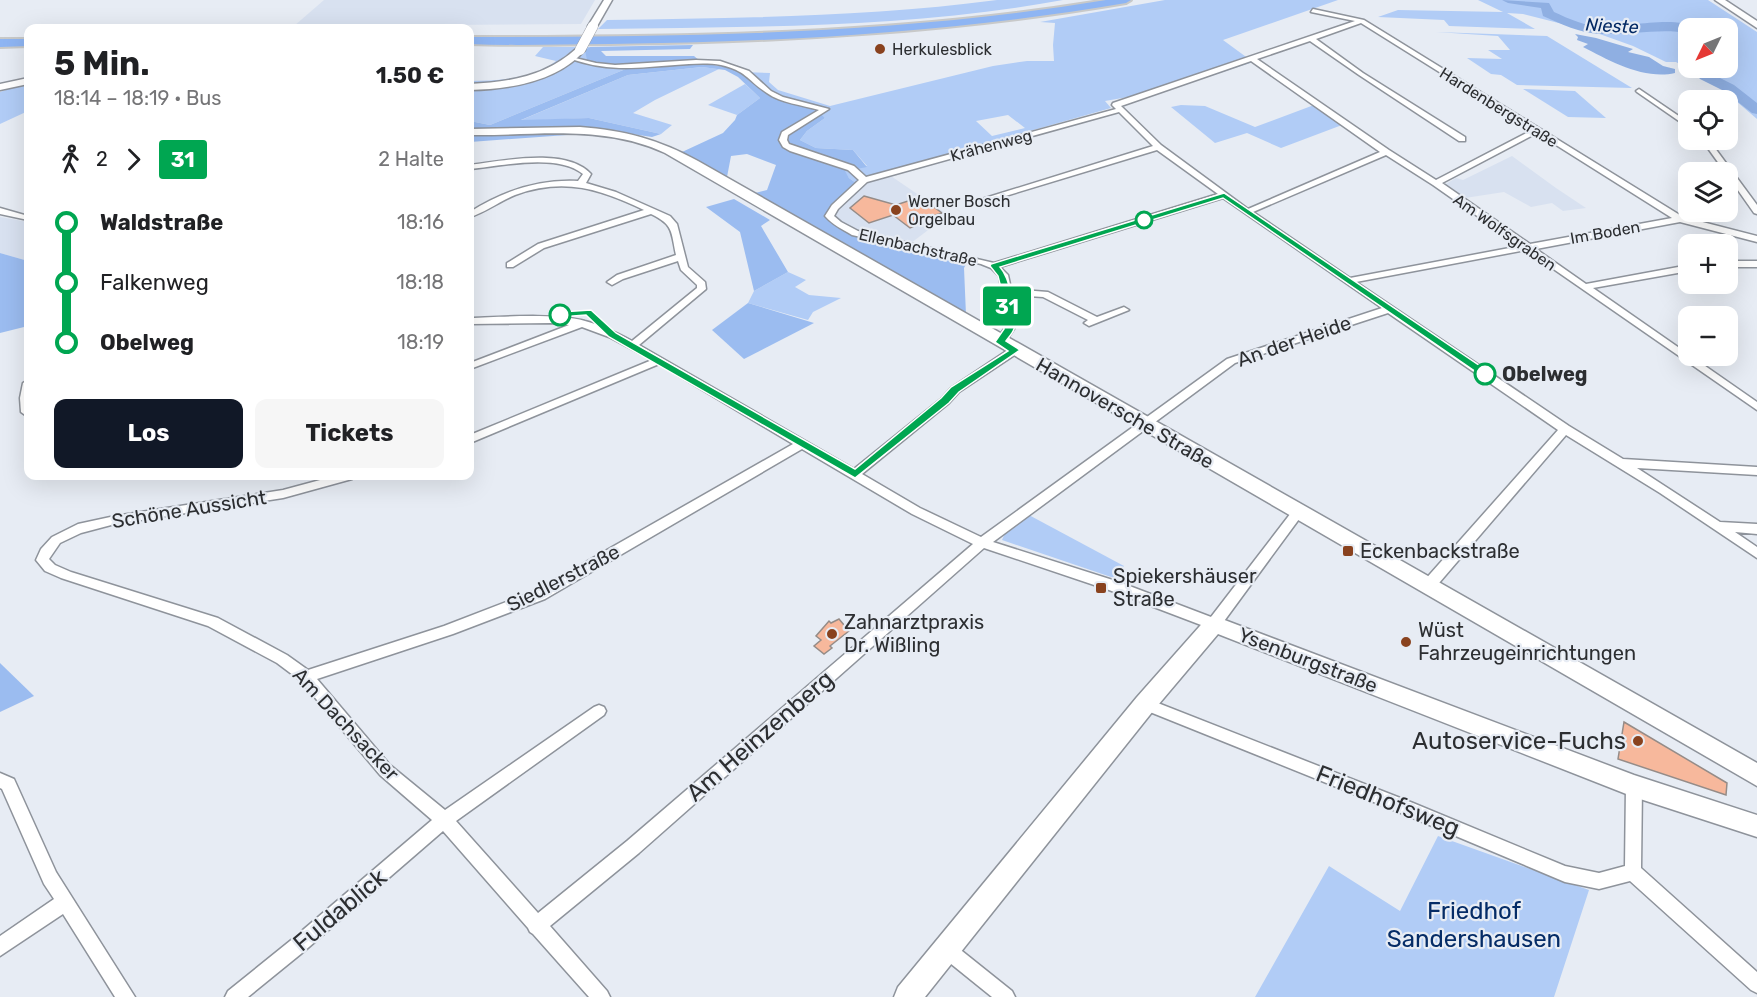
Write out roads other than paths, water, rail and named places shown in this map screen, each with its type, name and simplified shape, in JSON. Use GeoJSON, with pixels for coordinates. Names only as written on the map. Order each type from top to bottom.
{"type":"FeatureCollection","features":[{"type":"Feature","properties":{"kind":"highway"},"geometry":{"type":"LineString","coordinates":[[474,35],[835,29],[981,16],[1090,0]]}},
{"type":"Feature","properties":{"kind":"highway"},"geometry":{"type":"LineString","coordinates":[[903,39],[1125,0]]}},
{"type":"Feature","properties":{"kind":"highway"},"geometry":{"type":"LineString","coordinates":[[474,41],[687,40],[848,35],[1009,20]]}},
{"type":"Feature","properties":{"kind":"highway"},"geometry":{"type":"LineString","coordinates":[[0,37],[24,37]]}},
{"type":"Feature","properties":{"kind":"highway"},"geometry":{"type":"LineString","coordinates":[[687,40],[792,45]]}},
{"type":"Feature","properties":{"kind":"highway"},"geometry":{"type":"LineString","coordinates":[[0,43],[24,43]]}},
{"type":"Feature","properties":{"kind":"main road"},"geometry":{"type":"LineString","coordinates":[[474,87],[505,84],[554,70],[576,54],[608,0]]}},
{"type":"Feature","properties":{"kind":"main road"},"geometry":{"type":"LineString","coordinates":[[1719,0],[1757,25]]}},
{"type":"Feature","properties":{"kind":"main road"},"geometry":{"type":"LineString","coordinates":[[0,87],[24,82]]}},
{"type":"Feature","properties":{"kind":"main road","name":"Hannoversche Straße"},"geometry":{"type":"LineString","coordinates":[[474,132],[596,132],[646,141],[742,192],[1757,775]]}},
{"type":"Feature","properties":{"kind":"main road"},"geometry":{"type":"LineString","coordinates":[[908,997],[1145,704],[1214,624]]}},
{"type":"Feature","properties":{"kind":"main road","name":"Ysenburgstraße"},"geometry":{"type":"LineString","coordinates":[[1214,624],[1634,786],[1757,826]]}},
{"type":"Feature","properties":{"kind":"street","name":"Hardenbergstraße"},"geometry":{"type":"LineString","coordinates":[[1313,11],[1362,21],[1678,218]]}},
{"type":"Feature","properties":{"kind":"street","name":"Krähenweg"},"geometry":{"type":"LineString","coordinates":[[864,180],[1118,107],[1362,21]]}},
{"type":"Feature","properties":{"kind":"street"},"geometry":{"type":"LineString","coordinates":[[1312,39],[1361,74],[1462,139]]}},
{"type":"Feature","properties":{"kind":"street"},"geometry":{"type":"LineString","coordinates":[[576,54],[595,65],[615,67],[704,62],[720,63],[741,69],[769,92],[781,98],[825,109],[786,134],[784,142],[793,149],[851,168],[864,180]]}},
{"type":"Feature","properties":{"kind":"street","name":"Am Wolfsgraben"},"geometry":{"type":"LineString","coordinates":[[1252,59],[1386,152],[1436,183],[1757,407]]}},
{"type":"Feature","properties":{"kind":"street"},"geometry":{"type":"LineString","coordinates":[[1640,91],[1678,118]]}},
{"type":"Feature","properties":{"kind":"street"},"geometry":{"type":"LineString","coordinates":[[1118,107],[1158,147],[1247,212],[1565,429],[1720,526],[1757,553]]}},
{"type":"Feature","properties":{"kind":"street"},"geometry":{"type":"LineString","coordinates":[[1436,183],[1536,131]]}},
{"type":"Feature","properties":{"kind":"street"},"geometry":{"type":"LineString","coordinates":[[986,199],[1158,147]]}},
{"type":"Feature","properties":{"kind":"street"},"geometry":{"type":"LineString","coordinates":[[1713,150],[1757,211]]}},
{"type":"Feature","properties":{"kind":"street"},"geometry":{"type":"LineString","coordinates":[[1247,212],[1386,152]]}},
{"type":"Feature","properties":{"kind":"street"},"geometry":{"type":"LineString","coordinates":[[474,166],[534,161],[559,162],[585,170],[588,174],[581,184]]}},
{"type":"Feature","properties":{"kind":"street","name":"Ellenbachstraße"},"geometry":{"type":"LineString","coordinates":[[864,180],[835,207],[829,216],[855,233],[994,266],[1003,275],[1007,292],[1008,346]]}},
{"type":"Feature","properties":{"kind":"street"},"geometry":{"type":"LineString","coordinates":[[474,213],[511,193],[537,186],[581,184],[595,187],[668,218],[673,224],[684,268],[702,284],[701,289],[633,345]]}},
{"type":"Feature","properties":{"kind":"street"},"geometry":{"type":"LineString","coordinates":[[994,266],[1224,195]]}},
{"type":"Feature","properties":{"kind":"street"},"geometry":{"type":"LineString","coordinates":[[0,211],[24,217]]}},
{"type":"Feature","properties":{"kind":"street"},"geometry":{"type":"LineString","coordinates":[[510,265],[541,246],[651,211]]}},
{"type":"Feature","properties":{"kind":"street","name":"Im Boden"},"geometry":{"type":"LineString","coordinates":[[1347,281],[1524,246],[1678,219]]}},
{"type":"Feature","properties":{"kind":"street","name":"Im Boden"},"geometry":{"type":"LineString","coordinates":[[1692,222],[1757,239]]}},
{"type":"Feature","properties":{"kind":"street"},"geometry":{"type":"LineString","coordinates":[[612,282],[620,277],[680,257]]}},
{"type":"Feature","properties":{"kind":"street"},"geometry":{"type":"LineString","coordinates":[[1738,264],[1757,264]]}},
{"type":"Feature","properties":{"kind":"street"},"geometry":{"type":"LineString","coordinates":[[1583,287],[1678,270]]}},
{"type":"Feature","properties":{"kind":"street"},"geometry":{"type":"LineString","coordinates":[[1007,292],[1046,294],[1092,322],[1124,310]]}},
{"type":"Feature","properties":{"kind":"street","name":"An der Heide"},"geometry":{"type":"LineString","coordinates":[[982,543],[1231,361],[1389,309]]}},
{"type":"Feature","properties":{"kind":"street","name":"Ysenburgstraße"},"geometry":{"type":"LineString","coordinates":[[474,321],[551,320],[582,324],[613,335],[803,443],[916,511],[982,543],[1114,586],[1214,624]]}},
{"type":"Feature","properties":{"kind":"street"},"geometry":{"type":"LineString","coordinates":[[474,364],[582,324]]}},
{"type":"Feature","properties":{"kind":"street"},"geometry":{"type":"LineString","coordinates":[[855,474],[1008,346]]}},
{"type":"Feature","properties":{"kind":"street"},"geometry":{"type":"LineString","coordinates":[[474,437],[660,360]]}},
{"type":"Feature","properties":{"kind":"street"},"geometry":{"type":"LineString","coordinates":[[1428,586],[1565,429]]}},
{"type":"Feature","properties":{"kind":"street","name":"Siedlerstraße"},"geometry":{"type":"LineString","coordinates":[[306,676],[448,630],[540,595],[803,443]]}},
{"type":"Feature","properties":{"kind":"street"},"geometry":{"type":"LineString","coordinates":[[1619,463],[1757,471]]}},
{"type":"Feature","properties":{"kind":"street","name":"Schöne Aussicht"},"geometry":{"type":"LineString","coordinates":[[42,560],[45,552],[56,540],[78,529],[115,520],[283,494],[334,480]]}},
{"type":"Feature","properties":{"kind":"street"},"geometry":{"type":"LineString","coordinates":[[1214,624],[1298,512]]}},
{"type":"Feature","properties":{"kind":"street"},"geometry":{"type":"LineString","coordinates":[[1720,526],[1757,529]]}},
{"type":"Feature","properties":{"kind":"street","name":"Am Heinzenberg"},"geometry":{"type":"LineString","coordinates":[[536,926],[633,847],[982,543]]}},
{"type":"Feature","properties":{"kind":"street","name":"Am Dachsacker"},"geometry":{"type":"LineString","coordinates":[[42,560],[50,568],[66,575],[213,622],[282,659],[306,676],[386,770],[444,820],[600,997]]}},
{"type":"Feature","properties":{"kind":"street","name":"Friedhofsweg"},"geometry":{"type":"LineString","coordinates":[[1145,704],[1407,808],[1565,874],[1599,881],[1634,872]]}},
{"type":"Feature","properties":{"kind":"street"},"geometry":{"type":"LineString","coordinates":[[444,820],[598,711]]}},
{"type":"Feature","properties":{"kind":"street"},"geometry":{"type":"LineString","coordinates":[[0,780],[8,784],[50,878],[126,997]]}},
{"type":"Feature","properties":{"kind":"street"},"geometry":{"type":"LineString","coordinates":[[1634,786],[1634,872],[1757,984]]}},
{"type":"Feature","properties":{"kind":"street","name":"Fuldablick"},"geometry":{"type":"LineString","coordinates":[[234,997],[444,820]]}},
{"type":"Feature","properties":{"kind":"street"},"geometry":{"type":"LineString","coordinates":[[0,947],[65,902]]}},
{"type":"Feature","properties":{"kind":"street"},"geometry":{"type":"LineString","coordinates":[[946,950],[1006,997]]}},
{"type":"Feature","properties":{"kind":"waterway","name":"Nieste"},"geometry":{"type":"LineString","coordinates":[[1508,0],[1545,5],[1549,10],[1547,13],[1586,28],[1610,30],[1678,28]]}},
{"type":"Feature","properties":{"kind":"waterway","name":"Nieste"},"geometry":{"type":"LineString","coordinates":[[1709,78],[1729,88],[1757,110]]}},
{"type":"Feature","properties":{"kind":"place","name":"Herkulesblick"},"geometry":{"type":"Point","coordinates":[880,49]}},
{"type":"Feature","properties":{"kind":"place","name":"Werner Bosch Orgelbau"},"geometry":{"type":"Point","coordinates":[896,210]}},
{"type":"Feature","properties":{"kind":"place","name":"Obelweg"},"geometry":{"type":"Point","coordinates":[1485,374]}},
{"type":"Feature","properties":{"kind":"place","name":"Eckenbackstraße"},"geometry":{"type":"Point","coordinates":[1348,551]}},
{"type":"Feature","properties":{"kind":"place","name":"Spiekershäuser Straße"},"geometry":{"type":"Point","coordinates":[1101,588]}},
{"type":"Feature","properties":{"kind":"place","name":"Zahnarztpraxis Dr. Wißling"},"geometry":{"type":"Point","coordinates":[832,634]}},
{"type":"Feature","properties":{"kind":"place","name":"Wüst Fahrzeugeinrichtungen"},"geometry":{"type":"Point","coordinates":[1406,642]}},
{"type":"Feature","properties":{"kind":"place","name":"Autoservice-Fuchs"},"geometry":{"type":"Point","coordinates":[1638,741]}},
{"type":"Feature","properties":{"kind":"park label","name":"Friedhof Sandershausen"},"geometry":{"type":"Point","coordinates":[1474,925]}}]}
